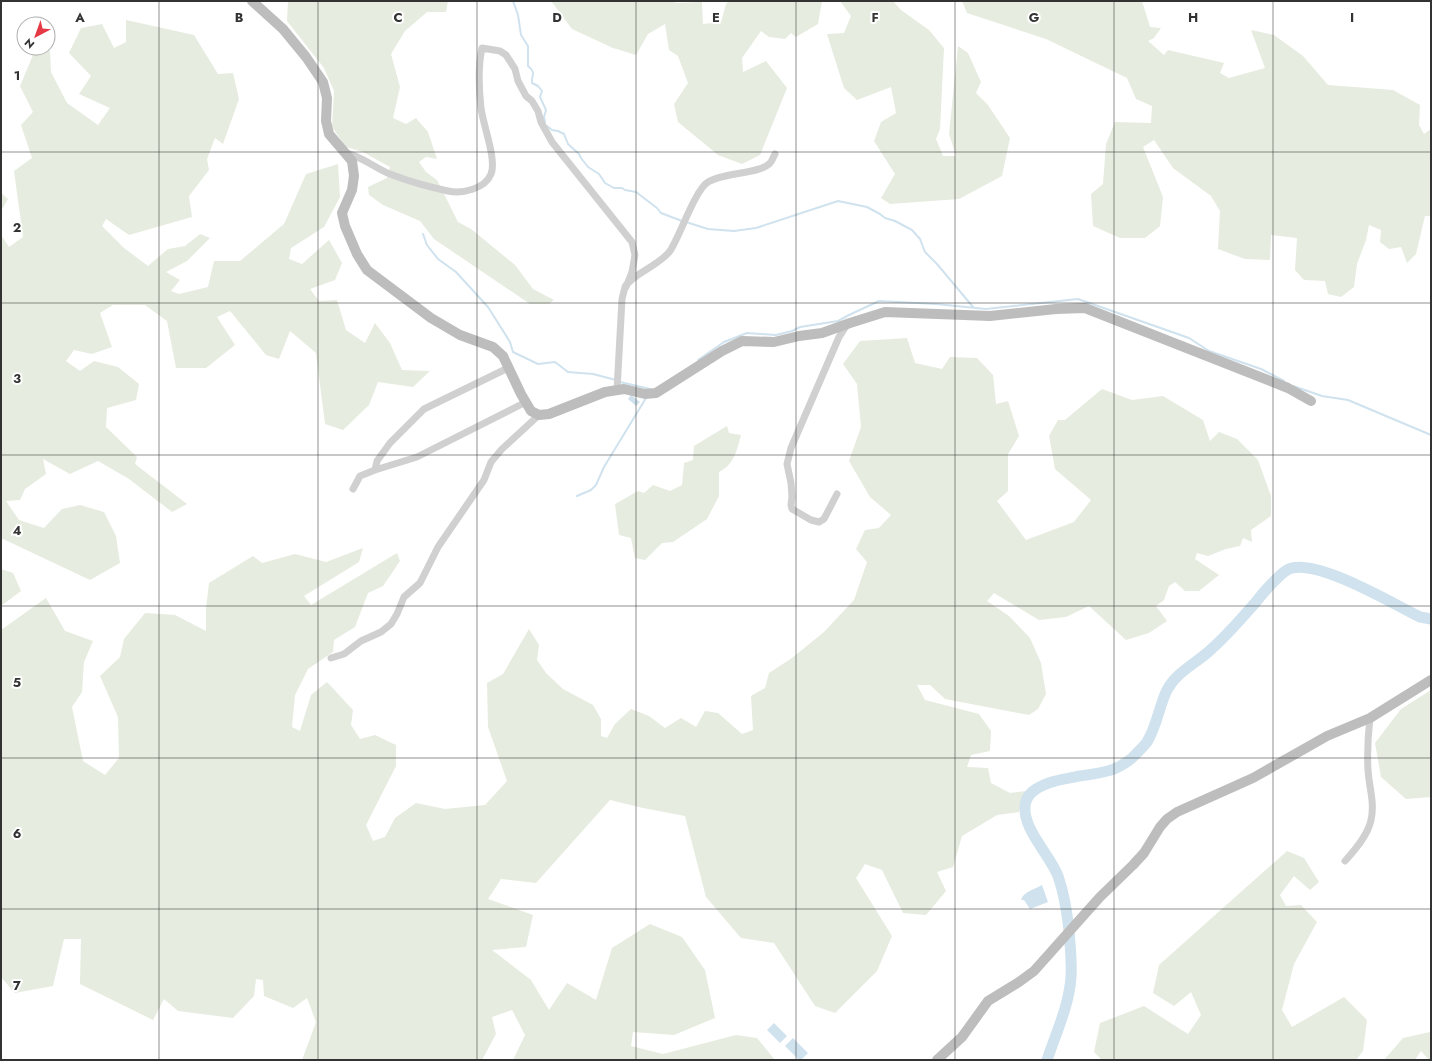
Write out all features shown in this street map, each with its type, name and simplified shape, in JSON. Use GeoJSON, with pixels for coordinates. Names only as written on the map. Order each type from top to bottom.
{"type":"FeatureCollection","features":[{"type":"Feature","properties":{"kind":"street"},"geometry":{"type":"LineString","coordinates":[[252,1],[283,29],[306,57],[323,82],[327,98],[326,121],[329,134],[352,161],[354,176],[352,190],[342,213],[345,226],[357,254],[367,270],[431,318],[460,335],[493,346],[503,356],[531,411],[539,415],[549,414],[605,392],[624,389],[647,394],[656,393],[722,351],[742,341],[774,342],[799,336],[822,333],[848,323],[885,312],[990,316],[1056,309],[1084,308],[1288,388],[1311,401]]}},
{"type":"Feature","properties":{"kind":"street"},"geometry":{"type":"LineString","coordinates":[[345,153],[357,157],[389,174],[450,192],[463,192],[483,184],[491,175],[492,164],[481,108],[480,60],[482,48],[500,51],[506,55],[515,69],[518,81],[526,96],[532,101],[538,111],[541,122],[552,142],[632,242],[635,255],[632,272],[622,299],[617,390]]}},
{"type":"Feature","properties":{"kind":"street"},"geometry":{"type":"LineString","coordinates":[[626,287],[630,282],[660,261],[669,251],[699,192],[707,182],[725,175],[759,169],[769,164],[775,154]]}},
{"type":"Feature","properties":{"kind":"street"},"geometry":{"type":"LineString","coordinates":[[837,494],[824,519],[819,522],[811,520],[792,509],[791,483],[787,464],[791,448],[839,337],[848,323]]}},
{"type":"Feature","properties":{"kind":"street"},"geometry":{"type":"LineString","coordinates":[[375,470],[377,461],[390,443],[424,409],[508,368]]}},
{"type":"Feature","properties":{"kind":"street"},"geometry":{"type":"LineString","coordinates":[[353,489],[360,476],[418,457],[526,402]]}},
{"type":"Feature","properties":{"kind":"street"},"geometry":{"type":"LineString","coordinates":[[331,658],[344,654],[361,642],[381,632],[391,624],[404,597],[420,583],[438,547],[484,480],[491,462],[502,449],[539,415]]}},
{"type":"Feature","properties":{"kind":"street"},"geometry":{"type":"LineString","coordinates":[[937,1060],[962,1037],[988,1001],[1034,971],[1100,897],[1144,853],[1160,827],[1167,819],[1177,812],[1253,778],[1327,736],[1370,718],[1431,680]]}},
{"type":"Feature","properties":{"kind":"street"},"geometry":{"type":"LineString","coordinates":[[1345,861],[1358,847],[1371,821],[1372,803],[1368,771],[1367,738],[1370,718]]}},
{"type":"Feature","properties":{"kind":"shaded area"},"geometry":{"type":"Polygon","coordinates":[[[288,1],[448,1],[446,12],[427,12],[405,31],[391,54],[400,87],[393,118],[406,124],[416,118],[428,132],[437,159],[426,157],[419,162],[426,172],[437,180],[458,222],[471,229],[515,265],[533,289],[554,300],[549,304],[530,304],[434,239],[420,221],[383,205],[369,195],[368,187],[387,178],[390,167],[363,152],[346,147],[332,127],[334,91],[324,68],[287,21],[288,1]]]}},
{"type":"Feature","properties":{"kind":"shaded area"},"geometry":{"type":"Polygon","coordinates":[[[551,1],[702,2],[703,24],[721,22],[726,4],[729,1],[822,1],[818,24],[796,37],[791,33],[785,39],[769,37],[761,31],[742,58],[743,72],[766,61],[787,88],[760,155],[742,164],[718,155],[678,122],[674,104],[688,83],[678,56],[669,50],[665,24],[648,34],[636,55],[613,48],[572,29],[551,1]]]}},
{"type":"Feature","properties":{"kind":"shaded area"},"geometry":{"type":"Polygon","coordinates":[[[840,1],[893,1],[901,10],[929,30],[944,48],[940,129],[936,139],[943,156],[956,156],[949,134],[958,46],[968,53],[981,82],[976,93],[988,105],[1010,138],[1002,176],[959,199],[890,204],[881,198],[895,174],[874,141],[881,122],[896,113],[891,87],[857,100],[844,88],[827,34],[844,33],[851,16],[840,1]]]}},
{"type":"Feature","properties":{"kind":"shaded area"},"geometry":{"type":"Polygon","coordinates":[[[962,1],[1142,1],[1150,27],[1161,28],[1154,38],[1148,41],[1164,55],[1168,50],[1224,63],[1220,73],[1229,78],[1265,68],[1251,30],[1274,35],[1303,56],[1328,85],[1393,90],[1420,105],[1419,125],[1424,134],[1431,129],[1431,216],[1425,216],[1416,254],[1407,263],[1401,247],[1389,249],[1380,242],[1381,230],[1369,225],[1366,240],[1357,264],[1354,287],[1341,297],[1328,294],[1325,281],[1304,280],[1295,270],[1297,238],[1271,235],[1270,260],[1245,259],[1218,249],[1220,211],[1211,196],[1173,168],[1154,140],[1143,147],[1163,197],[1160,226],[1145,238],[1120,238],[1093,226],[1091,194],[1103,184],[1106,144],[1115,122],[1151,123],[1152,106],[1136,99],[1127,78],[1046,39],[967,13],[962,1]]]}},
{"type":"Feature","properties":{"kind":"shaded area"},"geometry":{"type":"Polygon","coordinates":[[[126,20],[194,35],[218,74],[233,73],[239,99],[223,144],[215,138],[207,159],[209,170],[189,196],[192,217],[129,235],[106,219],[102,226],[124,248],[148,266],[168,249],[185,246],[200,234],[210,238],[187,261],[166,272],[180,280],[171,291],[179,294],[208,287],[214,261],[240,261],[284,224],[306,174],[338,164],[340,197],[324,227],[291,248],[289,259],[302,264],[329,240],[342,263],[335,280],[310,289],[319,301],[337,300],[346,330],[365,343],[375,323],[390,343],[402,370],[430,371],[413,387],[378,382],[369,405],[343,430],[325,424],[316,353],[290,331],[279,359],[266,355],[230,311],[217,317],[235,345],[206,368],[176,368],[167,321],[145,305],[113,305],[100,313],[112,347],[92,354],[74,350],[66,361],[80,371],[94,361],[118,367],[139,384],[136,400],[107,408],[106,427],[137,457],[135,464],[187,504],[172,512],[129,479],[98,461],[70,474],[43,459],[46,474],[25,489],[20,500],[6,501],[19,520],[44,528],[62,509],[80,505],[104,512],[116,536],[120,563],[90,580],[1,538],[1,235],[9,247],[23,237],[14,171],[32,158],[21,125],[33,112],[20,86],[33,56],[50,56],[51,72],[67,103],[98,125],[110,108],[79,94],[91,76],[69,53],[81,28],[102,24],[114,48],[126,42],[126,20]]]}},
{"type":"Feature","properties":{"kind":"shaded area"},"geometry":{"type":"Polygon","coordinates":[[[1,193],[8,199],[1,211],[1,193]]]}},
{"type":"Feature","properties":{"kind":"shaded area"},"geometry":{"type":"Polygon","coordinates":[[[907,338],[915,363],[942,369],[950,357],[977,358],[993,375],[996,404],[1008,401],[1019,436],[1008,454],[1008,491],[997,501],[1026,540],[1074,522],[1091,500],[1055,469],[1049,436],[1058,420],[1065,420],[1102,389],[1132,400],[1163,396],[1203,420],[1210,441],[1219,432],[1237,439],[1258,460],[1271,496],[1271,516],[1251,530],[1252,542],[1243,538],[1240,546],[1226,549],[1208,556],[1197,553],[1195,559],[1219,575],[1199,591],[1185,591],[1175,582],[1169,586],[1164,600],[1156,606],[1167,621],[1149,633],[1126,640],[1089,606],[1066,617],[1039,620],[994,593],[987,601],[1009,616],[1030,638],[1041,663],[1046,694],[1038,709],[1029,715],[945,699],[930,685],[917,685],[925,700],[979,714],[991,731],[990,751],[971,755],[967,767],[988,768],[991,783],[1010,793],[1026,791],[1022,797],[1019,812],[997,815],[962,836],[953,867],[937,872],[946,891],[926,915],[903,913],[882,870],[865,864],[856,878],[892,936],[877,971],[835,1013],[815,1006],[774,943],[741,938],[706,897],[685,816],[610,800],[536,883],[501,879],[488,899],[533,915],[526,947],[492,950],[531,980],[549,1010],[567,983],[596,1000],[612,948],[650,924],[682,937],[705,970],[715,1018],[674,1035],[633,1032],[631,1046],[663,1054],[736,1035],[757,1038],[775,1060],[513,1060],[525,1035],[512,1010],[492,1017],[496,1034],[482,1060],[302,1060],[316,1022],[307,998],[293,1008],[264,996],[263,980],[256,979],[254,996],[233,1018],[178,1011],[164,999],[153,1020],[80,984],[81,939],[64,939],[53,986],[15,993],[1,977],[1,630],[46,598],[65,631],[93,641],[84,662],[82,692],[72,707],[83,761],[105,775],[119,758],[118,717],[100,676],[120,657],[124,639],[145,613],[175,615],[206,631],[206,609],[209,583],[253,556],[262,563],[295,554],[326,562],[363,548],[359,562],[304,596],[311,605],[397,553],[400,561],[383,586],[368,593],[355,627],[334,640],[333,652],[308,669],[295,695],[292,727],[300,731],[311,695],[327,682],[353,710],[351,725],[360,739],[375,735],[396,745],[396,766],[366,825],[373,841],[385,837],[395,818],[416,803],[445,809],[485,805],[507,781],[488,727],[487,683],[503,674],[529,629],[539,645],[537,660],[546,673],[563,689],[593,705],[601,719],[601,736],[607,738],[615,724],[631,709],[649,716],[665,728],[681,718],[696,727],[705,711],[718,713],[742,734],[753,730],[751,696],[765,688],[769,673],[792,658],[824,632],[854,600],[867,562],[856,549],[865,530],[879,528],[891,515],[870,497],[849,461],[861,427],[857,384],[843,364],[860,341],[907,338]]]}},
{"type":"Feature","properties":{"kind":"shaded area"},"geometry":{"type":"Polygon","coordinates":[[[727,426],[729,433],[741,435],[734,456],[728,465],[719,472],[719,496],[707,519],[673,542],[662,543],[645,560],[635,558],[631,538],[619,535],[615,504],[638,491],[644,493],[653,485],[670,491],[682,485],[684,463],[693,460],[694,446],[727,426]]]}},
{"type":"Feature","properties":{"kind":"shaded area"},"geometry":{"type":"Polygon","coordinates":[[[1,569],[13,573],[21,591],[1,606],[1,569]]]}},
{"type":"Feature","properties":{"kind":"shaded area"},"geometry":{"type":"Polygon","coordinates":[[[1431,690],[1431,797],[1406,799],[1381,777],[1375,743],[1401,709],[1431,690]]]}},
{"type":"Feature","properties":{"kind":"shaded area"},"geometry":{"type":"Polygon","coordinates":[[[1287,851],[1304,858],[1319,882],[1310,890],[1294,876],[1280,895],[1286,906],[1301,905],[1317,922],[1294,964],[1282,1010],[1292,1027],[1344,997],[1367,1020],[1363,1051],[1356,1060],[1102,1060],[1094,1052],[1100,1023],[1144,1006],[1188,1034],[1201,1015],[1191,992],[1174,1006],[1153,993],[1159,965],[1287,851]]]}},
{"type":"Feature","properties":{"kind":"shaded area"},"geometry":{"type":"Polygon","coordinates":[[[1431,1032],[1431,1060],[1429,1060],[1421,1051],[1415,1060],[1384,1060],[1403,1038],[1431,1032]]]}},
{"type":"Feature","properties":{"kind":"water"},"geometry":{"type":"Polygon","coordinates":[[[631,395],[640,402],[636,406],[628,399],[631,395]]]}},
{"type":"Feature","properties":{"kind":"water"},"geometry":{"type":"Polygon","coordinates":[[[1042,885],[1048,902],[1030,909],[1024,900],[1021,900],[1022,897],[1042,885]]]}},
{"type":"Feature","properties":{"kind":"water"},"geometry":{"type":"Polygon","coordinates":[[[774,1023],[787,1036],[780,1043],[767,1030],[774,1023]]]}},
{"type":"Feature","properties":{"kind":"water"},"geometry":{"type":"Polygon","coordinates":[[[793,1038],[808,1053],[801,1060],[799,1060],[785,1046],[793,1038]]]}},
{"type":"Feature","properties":{"kind":"waterway"},"geometry":{"type":"LineString","coordinates":[[513,1],[518,15],[521,35],[528,46],[528,66],[533,72],[532,83],[538,86],[542,91],[540,97],[546,110],[544,117],[545,122]]}},
{"type":"Feature","properties":{"kind":"waterway"},"geometry":{"type":"LineString","coordinates":[[547,126],[552,130],[564,134],[568,144],[579,154],[588,167],[599,174],[605,183],[614,188],[622,188],[636,192],[657,208],[661,213],[682,221]]}},
{"type":"Feature","properties":{"kind":"waterway"},"geometry":{"type":"LineString","coordinates":[[686,222],[708,229],[734,231],[756,228],[838,201],[867,207],[885,218],[895,221],[912,230],[920,239],[925,252],[973,307]]}},
{"type":"Feature","properties":{"kind":"waterway"},"geometry":{"type":"LineString","coordinates":[[423,234],[427,245],[438,259],[456,272],[488,307],[510,342],[513,352],[538,364],[555,362],[568,372],[593,374],[616,380]]}},
{"type":"Feature","properties":{"kind":"waterway"},"geometry":{"type":"LineString","coordinates":[[698,360],[724,342],[747,333],[776,335],[792,331],[800,327],[838,321],[879,301],[936,304],[986,309],[1078,299],[1189,338],[1209,351],[1261,369],[1284,381]]}},
{"type":"Feature","properties":{"kind":"waterway"},"geometry":{"type":"LineString","coordinates":[[620,382],[650,389]]}},
{"type":"Feature","properties":{"kind":"waterway"},"geometry":{"type":"LineString","coordinates":[[1293,386],[1322,396],[1348,400],[1431,435]]}},
{"type":"Feature","properties":{"kind":"waterway"},"geometry":{"type":"LineString","coordinates":[[577,496],[591,490],[596,485],[604,467],[646,398]]}},
{"type":"Feature","properties":{"kind":"waterway"},"geometry":{"type":"LineString","coordinates":[[1047,1060],[1068,998],[1071,977],[1071,954],[1065,903],[1058,876],[1028,824],[1025,806],[1029,796],[1037,788],[1049,783],[1114,769],[1132,758],[1146,743],[1150,736],[1156,723],[1164,696],[1175,679],[1220,641],[1239,622],[1281,574],[1289,569],[1302,567],[1336,576],[1374,593],[1420,617],[1431,619]]}}]}
